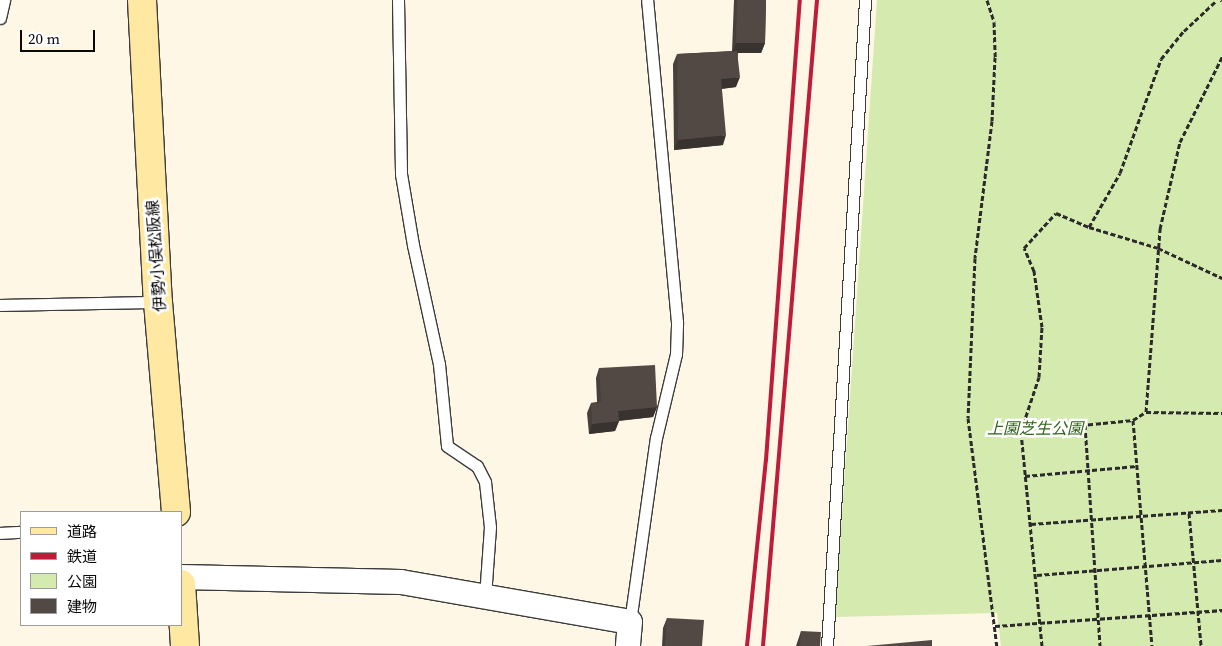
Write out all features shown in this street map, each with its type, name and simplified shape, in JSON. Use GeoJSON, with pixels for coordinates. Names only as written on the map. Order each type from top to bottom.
{"type":"FeatureCollection","features":[{"type":"Feature","properties":{"kind":"main road","name":"伊勢小俣松阪線"},"geometry":{"type":"LineString","coordinates":[[142,0],[158,302],[176,511]]}},
{"type":"Feature","properties":{"kind":"main road"},"geometry":{"type":"LineString","coordinates":[[182,600],[185,646]]}},
{"type":"Feature","properties":{"kind":"street"},"geometry":{"type":"LineString","coordinates":[[182,577],[401,582],[630,622],[628,646]]}},
{"type":"Feature","properties":{"kind":"lane"},"geometry":{"type":"LineString","coordinates":[[0,18],[4,0]]}},
{"type":"Feature","properties":{"kind":"lane"},"geometry":{"type":"LineString","coordinates":[[398,0],[401,174],[413,245],[439,364],[447,446],[477,466],[485,482],[490,527],[486,597]]}},
{"type":"Feature","properties":{"kind":"lane"},"geometry":{"type":"LineString","coordinates":[[630,622],[656,438],[676,354],[677,322],[647,0]]}},
{"type":"Feature","properties":{"kind":"lane"},"geometry":{"type":"LineString","coordinates":[[827,646],[865,0]]}},
{"type":"Feature","properties":{"kind":"lane"},"geometry":{"type":"LineString","coordinates":[[0,305],[158,302]]}},
{"type":"Feature","properties":{"kind":"lane"},"geometry":{"type":"LineString","coordinates":[[0,533],[20,532]]}},
{"type":"Feature","properties":{"kind":"path"},"geometry":{"type":"LineString","coordinates":[[987,0],[994,22],[995,66],[992,121],[975,258],[968,418],[997,646]]}},
{"type":"Feature","properties":{"kind":"path"},"geometry":{"type":"LineString","coordinates":[[1089,226],[1120,173],[1161,59],[1184,31],[1217,0]]}},
{"type":"Feature","properties":{"kind":"path"},"geometry":{"type":"LineString","coordinates":[[1146,412],[1160,229],[1180,142],[1222,57]]}},
{"type":"Feature","properties":{"kind":"path"},"geometry":{"type":"LineString","coordinates":[[1042,646],[1021,431],[1039,377],[1042,327],[1034,271],[1024,248],[1056,213],[1089,226],[1158,248],[1222,278]]}},
{"type":"Feature","properties":{"kind":"path"},"geometry":{"type":"LineString","coordinates":[[1021,431],[1133,420],[1146,412],[1222,413]]}},
{"type":"Feature","properties":{"kind":"path"},"geometry":{"type":"LineString","coordinates":[[1133,420],[1152,646]]}},
{"type":"Feature","properties":{"kind":"path"},"geometry":{"type":"LineString","coordinates":[[1085,425],[1100,646]]}},
{"type":"Feature","properties":{"kind":"path"},"geometry":{"type":"LineString","coordinates":[[1025,476],[1137,466]]}},
{"type":"Feature","properties":{"kind":"path"},"geometry":{"type":"LineString","coordinates":[[1031,524],[1222,510]]}},
{"type":"Feature","properties":{"kind":"path"},"geometry":{"type":"LineString","coordinates":[[1190,513],[1200,646]]}},
{"type":"Feature","properties":{"kind":"path"},"geometry":{"type":"LineString","coordinates":[[1036,575],[1222,560]]}},
{"type":"Feature","properties":{"kind":"path"},"geometry":{"type":"LineString","coordinates":[[995,626],[1222,610]]}},
{"type":"Feature","properties":{"kind":"green space","name":"上園芝生公園"},"geometry":{"type":"Polygon","coordinates":[[[877,0],[1222,0],[1222,646],[1001,646],[997,613],[835,617],[877,0]]]}},
{"type":"Feature","properties":{"kind":"building"},"geometry":{"type":"Polygon","coordinates":[[[737,0],[766,0],[765,43],[736,43],[737,0]]]}},
{"type":"Feature","properties":{"kind":"building"},"geometry":{"type":"Polygon","coordinates":[[[737,51],[740,77],[721,79],[726,135],[678,140],[677,54],[737,51]]]}},
{"type":"Feature","properties":{"kind":"building"},"geometry":{"type":"Polygon","coordinates":[[[655,365],[657,407],[618,411],[619,421],[592,424],[591,403],[601,402],[599,368],[655,365]]]}},
{"type":"Feature","properties":{"kind":"building"},"geometry":{"type":"Polygon","coordinates":[[[667,618],[704,620],[702,646],[665,646],[667,618]]]}},
{"type":"Feature","properties":{"kind":"building"},"geometry":{"type":"Polygon","coordinates":[[[801,631],[821,632],[820,646],[800,646],[801,631]]]}},
{"type":"Feature","properties":{"kind":"building"},"geometry":{"type":"Polygon","coordinates":[[[932,640],[932,646],[867,646],[932,640]]]}},
{"type":"Feature","properties":{"kind":"railway"},"geometry":{"type":"LineString","coordinates":[[747,646],[766,460],[800,0]]}},
{"type":"Feature","properties":{"kind":"railway"},"geometry":{"type":"LineString","coordinates":[[763,646],[817,0]]}}]}
